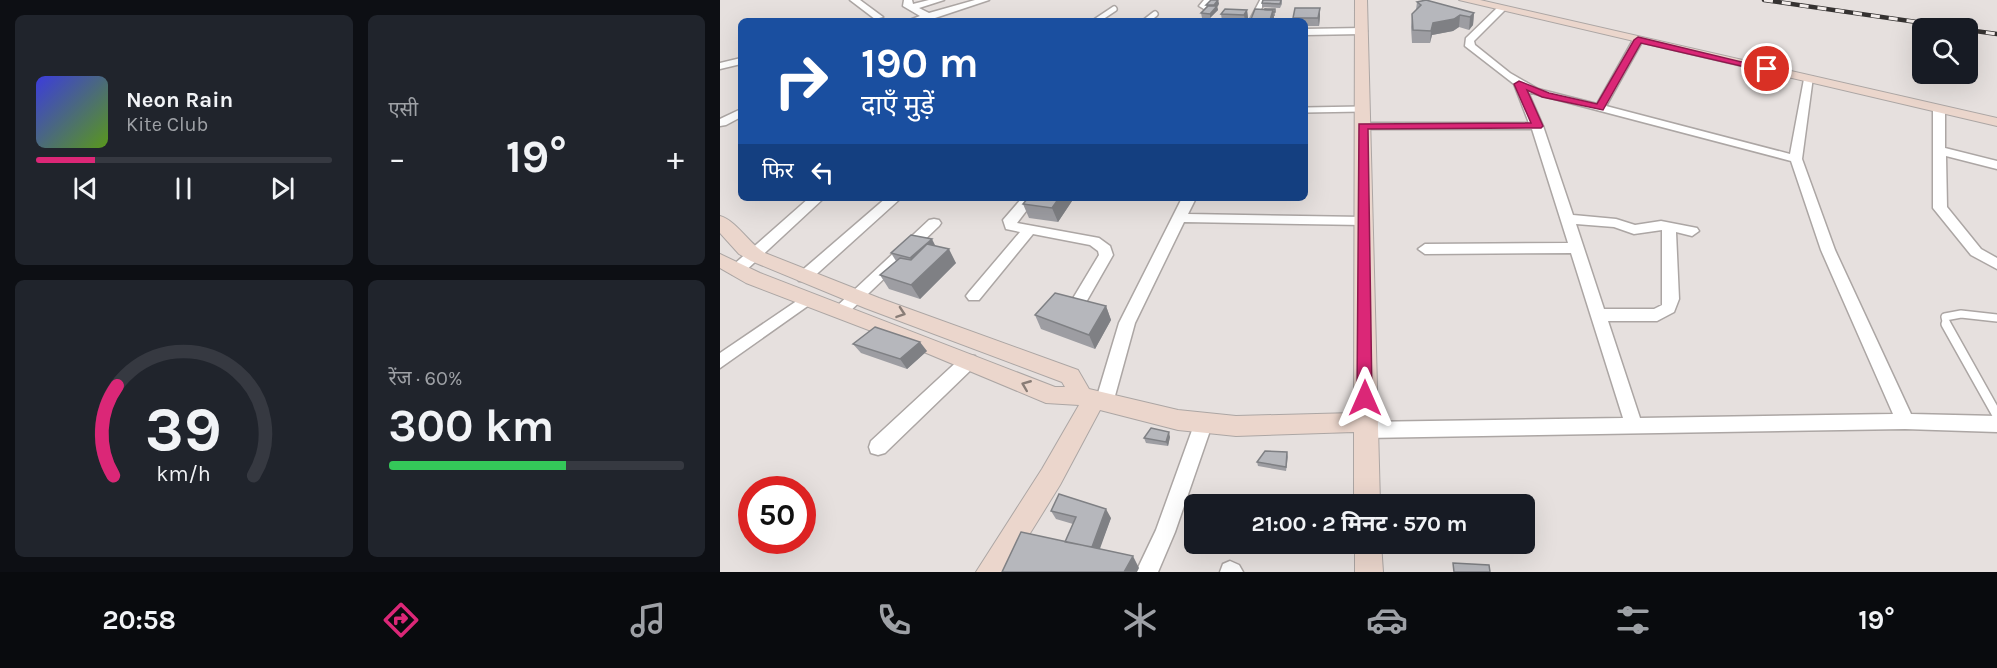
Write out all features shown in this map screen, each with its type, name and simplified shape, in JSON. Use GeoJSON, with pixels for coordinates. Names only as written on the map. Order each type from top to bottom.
{"type":"FeatureCollection","features":[{"type":"Feature","properties":{"kind":"street"},"geometry":{"type":"LineString","coordinates":[[854,0],[878,17]]}},
{"type":"Feature","properties":{"kind":"street"},"geometry":{"type":"LineString","coordinates":[[910,3],[940,0]]}},
{"type":"Feature","properties":{"kind":"street"},"geometry":{"type":"LineString","coordinates":[[925,18],[985,0]]}},
{"type":"Feature","properties":{"kind":"street"},"geometry":{"type":"LineString","coordinates":[[1361,0],[1367,494]]}},
{"type":"Feature","properties":{"kind":"street"},"geometry":{"type":"LineString","coordinates":[[1465,0],[1997,122]]}},
{"type":"Feature","properties":{"kind":"street"},"geometry":{"type":"LineString","coordinates":[[910,3],[929,17]]}},
{"type":"Feature","properties":{"kind":"street"},"geometry":{"type":"LineString","coordinates":[[1502,8],[1469,40],[1470,46],[1519,84],[1546,95],[1796,159]]}},
{"type":"Feature","properties":{"kind":"street"},"geometry":{"type":"LineString","coordinates":[[1308,32],[1362,31]]}},
{"type":"Feature","properties":{"kind":"street"},"geometry":{"type":"LineString","coordinates":[[1600,108],[1638,40]]}},
{"type":"Feature","properties":{"kind":"street"},"geometry":{"type":"LineString","coordinates":[[720,66],[738,62]]}},
{"type":"Feature","properties":{"kind":"street"},"geometry":{"type":"LineString","coordinates":[[1809,79],[1797,139],[1796,159],[1828,250],[1905,422]]}},
{"type":"Feature","properties":{"kind":"street"},"geometry":{"type":"LineString","coordinates":[[1519,84],[1537,126],[1634,426]]}},
{"type":"Feature","properties":{"kind":"street"},"geometry":{"type":"LineString","coordinates":[[1939,109],[1940,208],[1976,252],[1997,264]]}},
{"type":"Feature","properties":{"kind":"street"},"geometry":{"type":"LineString","coordinates":[[721,123],[738,114]]}},
{"type":"Feature","properties":{"kind":"street"},"geometry":{"type":"LineString","coordinates":[[1362,118],[1537,126]]}},
{"type":"Feature","properties":{"kind":"street"},"geometry":{"type":"LineString","coordinates":[[721,123],[738,126]]}},
{"type":"Feature","properties":{"kind":"street"},"geometry":{"type":"LineString","coordinates":[[1938,150],[1997,165]]}},
{"type":"Feature","properties":{"kind":"street"},"geometry":{"type":"LineString","coordinates":[[728,265],[754,255],[814,201]]}},
{"type":"Feature","properties":{"kind":"street"},"geometry":{"type":"LineString","coordinates":[[779,288],[801,275],[890,201]]}},
{"type":"Feature","properties":{"kind":"street"},"geometry":{"type":"LineString","coordinates":[[1026,201],[1010,220],[1011,226],[1028,231],[1094,241],[1102,245],[1106,255],[1080,300]]}},
{"type":"Feature","properties":{"kind":"street"},"geometry":{"type":"LineString","coordinates":[[990,572],[1051,477],[1093,400],[1127,322],[1188,201]]}},
{"type":"Feature","properties":{"kind":"street"},"geometry":{"type":"LineString","coordinates":[[1179,218],[1363,221]]}},
{"type":"Feature","properties":{"kind":"street"},"geometry":{"type":"LineString","coordinates":[[1567,219],[1617,223],[1638,230],[1669,226],[1692,231]]}},
{"type":"Feature","properties":{"kind":"street"},"geometry":{"type":"LineString","coordinates":[[720,222],[737,242],[754,255],[801,275],[848,304],[969,361],[1054,396],[1093,400],[1204,422],[1236,426],[1634,426],[1905,422],[1997,424]]}},
{"type":"Feature","properties":{"kind":"street"},"geometry":{"type":"LineString","coordinates":[[848,304],[934,223]]}},
{"type":"Feature","properties":{"kind":"street"},"geometry":{"type":"LineString","coordinates":[[1598,315],[1657,315],[1669,308],[1671,299],[1669,226]]}},
{"type":"Feature","properties":{"kind":"street"},"geometry":{"type":"LineString","coordinates":[[974,296],[1028,231]]}},
{"type":"Feature","properties":{"kind":"street"},"geometry":{"type":"LineString","coordinates":[[1425,249],[1577,248]]}},
{"type":"Feature","properties":{"kind":"street"},"geometry":{"type":"LineString","coordinates":[[728,265],[807,298],[848,304],[1070,376],[1093,400]]}},
{"type":"Feature","properties":{"kind":"street"},"geometry":{"type":"LineString","coordinates":[[720,362],[807,298]]}},
{"type":"Feature","properties":{"kind":"street"},"geometry":{"type":"LineString","coordinates":[[878,447],[969,361]]}},
{"type":"Feature","properties":{"kind":"street"},"geometry":{"type":"LineString","coordinates":[[1147,572],[1165,532],[1204,422]]}},
{"type":"Feature","properties":{"kind":"street"},"geometry":{"type":"LineString","coordinates":[[1368,554],[1369,572]]}},
{"type":"Feature","properties":{"kind":"lane"},"geometry":{"type":"LineString","coordinates":[[1253,18],[1263,0]]}},
{"type":"Feature","properties":{"kind":"lane"},"geometry":{"type":"LineString","coordinates":[[1100,18],[1113,9]]}},
{"type":"Feature","properties":{"kind":"lane"},"geometry":{"type":"LineString","coordinates":[[1150,18],[1155,14]]}},
{"type":"Feature","properties":{"kind":"lane"},"geometry":{"type":"LineString","coordinates":[[1308,110],[1362,118]]}},
{"type":"Feature","properties":{"kind":"lane"},"geometry":{"type":"LineString","coordinates":[[1997,318],[1952,314],[1945,317],[1945,322],[1997,415]]}},
{"type":"Feature","properties":{"kind":"building"},"geometry":{"type":"Polygon","coordinates":[[[1211,0],[1218,0],[1214,5],[1206,5],[1211,0]]]}},
{"type":"Feature","properties":{"kind":"building"},"geometry":{"type":"Polygon","coordinates":[[[1263,0],[1281,0],[1280,4],[1262,3],[1263,0]]]}},
{"type":"Feature","properties":{"kind":"building"},"geometry":{"type":"Polygon","coordinates":[[[1426,0],[1474,13],[1470,17],[1460,15],[1454,19],[1433,23],[1431,31],[1413,30],[1412,14],[1421,5],[1417,2],[1426,0]]]}},
{"type":"Feature","properties":{"kind":"building"},"geometry":{"type":"Polygon","coordinates":[[[1208,6],[1217,6],[1210,14],[1201,13],[1208,6]]]}},
{"type":"Feature","properties":{"kind":"building"},"geometry":{"type":"Polygon","coordinates":[[[1295,8],[1320,8],[1318,18],[1293,18],[1295,8]]]}},
{"type":"Feature","properties":{"kind":"building"},"geometry":{"type":"Polygon","coordinates":[[[1225,9],[1247,10],[1244,15],[1221,14],[1225,9]]]}},
{"type":"Feature","properties":{"kind":"building"},"geometry":{"type":"Polygon","coordinates":[[[1255,9],[1273,10],[1271,18],[1251,18],[1255,9]]]}},
{"type":"Feature","properties":{"kind":"building"},"geometry":{"type":"Polygon","coordinates":[[[1026,201],[1057,201],[1052,208],[1023,204],[1026,201]]]}},
{"type":"Feature","properties":{"kind":"building"},"geometry":{"type":"Polygon","coordinates":[[[911,235],[932,239],[910,258],[891,253],[911,235]]]}},
{"type":"Feature","properties":{"kind":"building"},"geometry":{"type":"Polygon","coordinates":[[[927,244],[949,249],[911,285],[880,275],[900,258],[911,260],[927,244]]]}},
{"type":"Feature","properties":{"kind":"building"},"geometry":{"type":"Polygon","coordinates":[[[1055,293],[1106,306],[1089,335],[1035,315],[1055,293]]]}},
{"type":"Feature","properties":{"kind":"building"},"geometry":{"type":"Polygon","coordinates":[[[875,327],[920,342],[900,359],[853,344],[875,327]]]}},
{"type":"Feature","properties":{"kind":"building"},"geometry":{"type":"Polygon","coordinates":[[[1151,428],[1169,432],[1166,442],[1144,438],[1151,428]]]}},
{"type":"Feature","properties":{"kind":"building"},"geometry":{"type":"Polygon","coordinates":[[[1265,451],[1287,452],[1286,467],[1257,462],[1265,451]]]}},
{"type":"Feature","properties":{"kind":"building"},"geometry":{"type":"Polygon","coordinates":[[[1059,494],[1106,509],[1092,547],[1065,542],[1076,517],[1051,511],[1059,494]]]}},
{"type":"Feature","properties":{"kind":"building"},"geometry":{"type":"Polygon","coordinates":[[[1021,532],[1133,556],[1124,572],[1002,572],[1021,532]]]}},
{"type":"Feature","properties":{"kind":"building"},"geometry":{"type":"Polygon","coordinates":[[[1453,563],[1489,565],[1490,572],[1454,572],[1453,563]]]}},
{"type":"Feature","properties":{"kind":"railway"},"geometry":{"type":"LineString","coordinates":[[1764,0],[1912,21]]}},
{"type":"Feature","properties":{"kind":"railway"},"geometry":{"type":"LineString","coordinates":[[1978,31],[1997,34]]}},
{"type":"Feature","properties":{"kind":"route"},"geometry":{"type":"LineString","coordinates":[[1365,398],[1362,126],[1537,126],[1519,84],[1546,95],[1600,108],[1638,40],[1767,69]]}}]}
